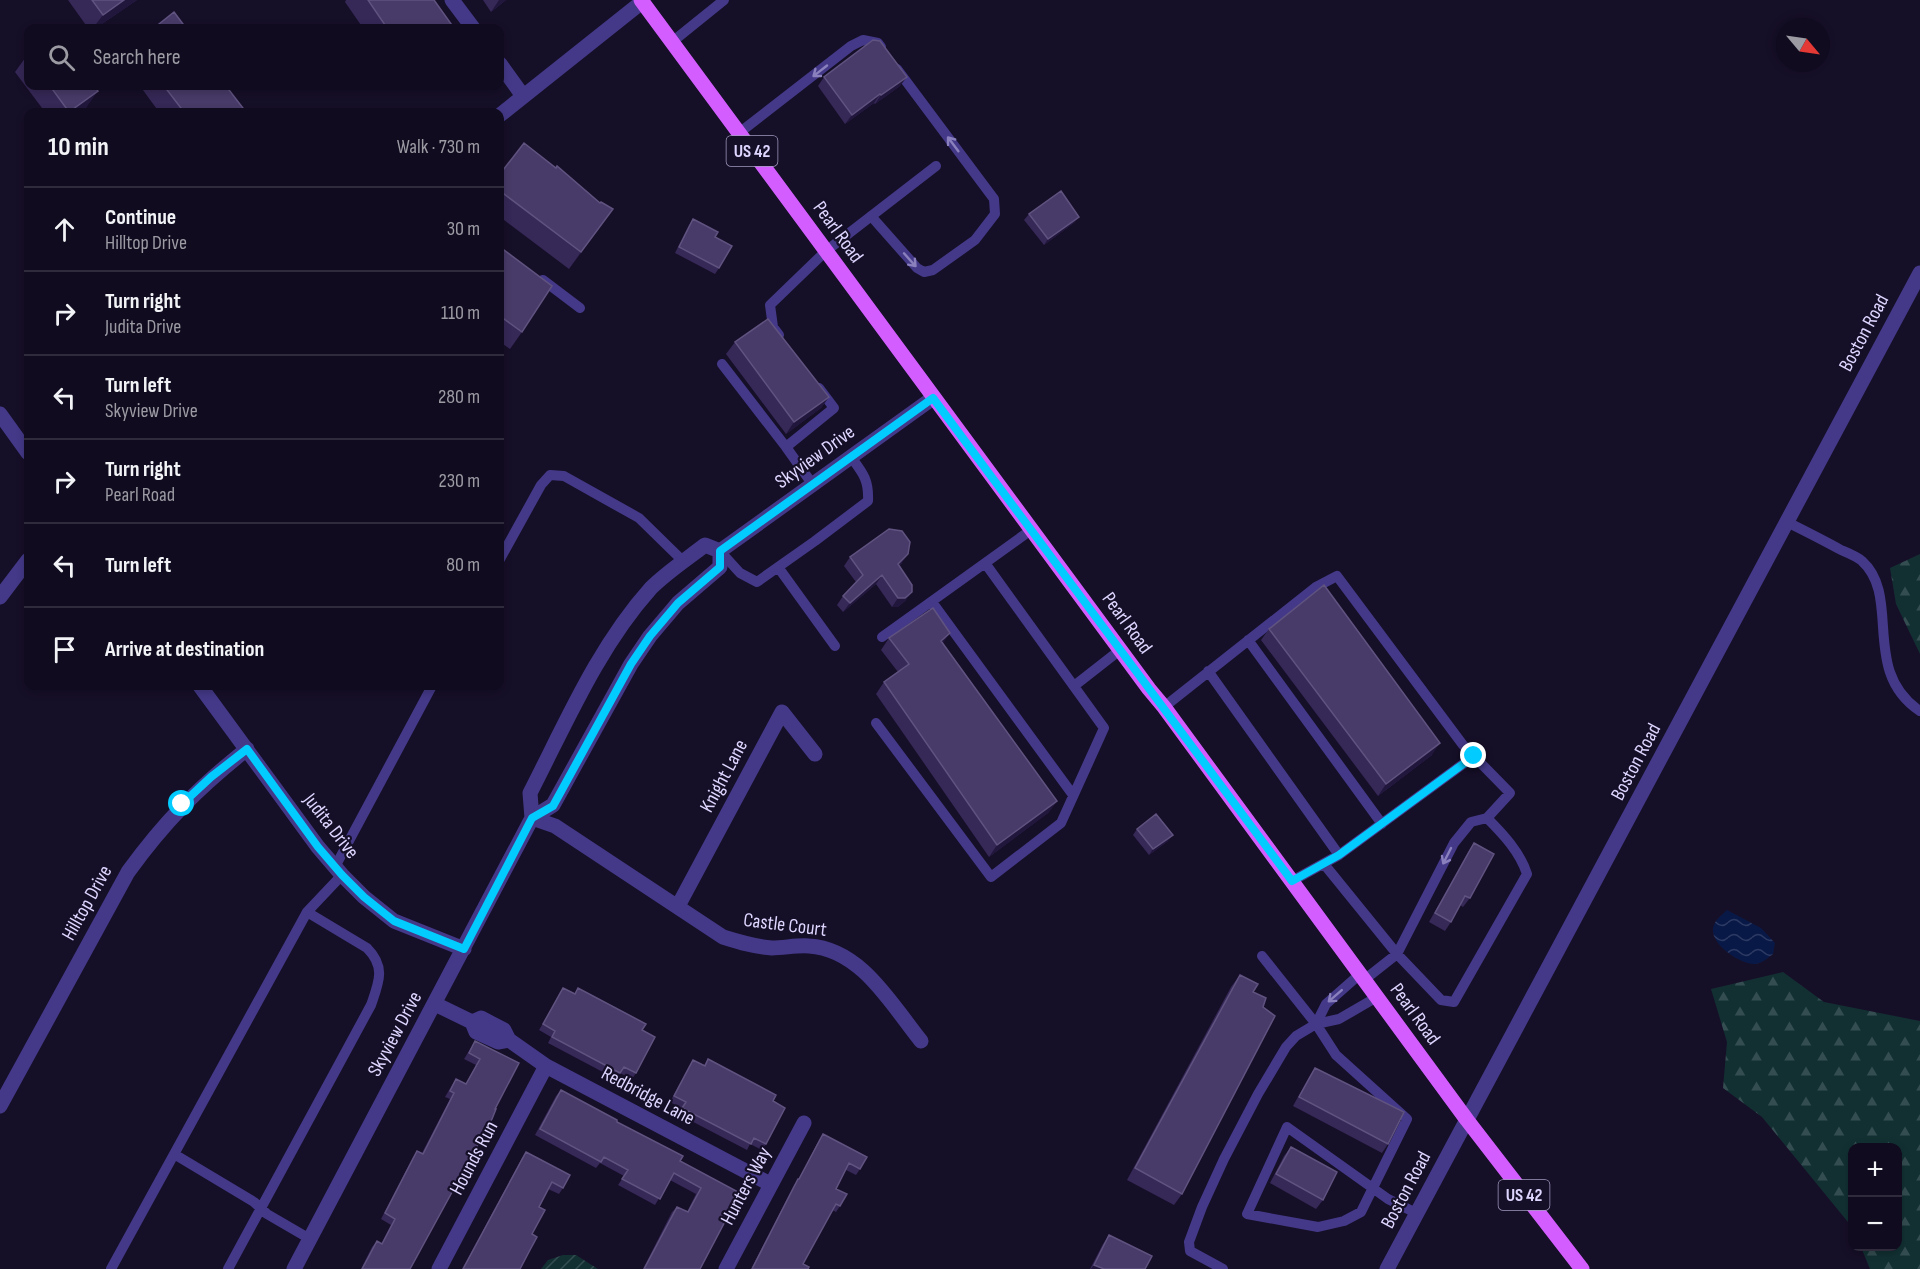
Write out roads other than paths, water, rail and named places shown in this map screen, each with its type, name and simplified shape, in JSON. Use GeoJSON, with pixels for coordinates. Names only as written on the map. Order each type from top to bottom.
{"type":"FeatureCollection","features":[{"type":"Feature","properties":{"kind":"main road","name":"Pearl Road"},"geometry":{"type":"LineString","coordinates":[[642,1],[1467,1120],[1582,1269]]}},
{"type":"Feature","properties":{"kind":"street"},"geometry":{"type":"LineString","coordinates":[[452,0],[470,24]]}},
{"type":"Feature","properties":{"kind":"street"},"geometry":{"type":"LineString","coordinates":[[504,112],[642,1]]}},
{"type":"Feature","properties":{"kind":"street"},"geometry":{"type":"LineString","coordinates":[[504,70],[523,96]]}},
{"type":"Feature","properties":{"kind":"street","name":"Boston Road"},"geometry":{"type":"LineString","coordinates":[[1387,1269],[1920,273]]}},
{"type":"Feature","properties":{"kind":"street","name":"Skyview Drive"},"geometry":{"type":"LineString","coordinates":[[720,551],[933,398]]}},
{"type":"Feature","properties":{"kind":"street"},"geometry":{"type":"LineString","coordinates":[[0,414],[24,447]]}},
{"type":"Feature","properties":{"kind":"street","name":"Skyview Drive"},"geometry":{"type":"LineString","coordinates":[[294,1269],[532,818],[530,793],[606,647],[625,619],[653,586],[705,545],[720,551]]}},
{"type":"Feature","properties":{"kind":"street","name":"Skyview Drive"},"geometry":{"type":"LineString","coordinates":[[532,818],[553,806],[631,664],[650,636],[678,603],[720,567],[720,551]]}},
{"type":"Feature","properties":{"kind":"street"},"geometry":{"type":"LineString","coordinates":[[0,597],[24,566]]}},
{"type":"Feature","properties":{"kind":"street","name":"Judita Drive"},"geometry":{"type":"LineString","coordinates":[[203,690],[318,847],[364,897],[394,921],[464,949]]}},
{"type":"Feature","properties":{"kind":"street","name":"Knight Lane"},"geometry":{"type":"LineString","coordinates":[[678,906],[782,712],[815,754]]}},
{"type":"Feature","properties":{"kind":"street","name":"Hilltop Drive"},"geometry":{"type":"LineString","coordinates":[[0,1106],[128,872],[151,840],[182,804],[211,777],[247,749]]}},
{"type":"Feature","properties":{"kind":"street","name":"Castle Court"},"geometry":{"type":"LineString","coordinates":[[532,818],[555,826],[723,937],[770,948],[809,946],[829,950],[847,958],[864,970],[921,1041]]}},
{"type":"Feature","properties":{"kind":"street","name":"Redbridge Lane"},"geometry":{"type":"LineString","coordinates":[[435,1004],[472,1022],[481,1018],[504,1030],[509,1040],[546,1066],[770,1184]]}},
{"type":"Feature","properties":{"kind":"street","name":"Hounds Run"},"geometry":{"type":"LineString","coordinates":[[439,1269],[546,1066]]}},
{"type":"Feature","properties":{"kind":"street","name":"Hunters Way"},"geometry":{"type":"LineString","coordinates":[[726,1269],[804,1123]]}},
{"type":"Feature","properties":{"kind":"lane"},"geometry":{"type":"LineString","coordinates":[[672,42],[724,0]]}},
{"type":"Feature","properties":{"kind":"lane"},"geometry":{"type":"LineString","coordinates":[[738,133],[851,46],[863,40],[878,42],[994,200],[995,214],[975,240],[933,270],[924,272],[917,268],[871,216]]}},
{"type":"Feature","properties":{"kind":"lane"},"geometry":{"type":"LineString","coordinates":[[786,345],[772,327],[770,305],[826,251],[936,166]]}},
{"type":"Feature","properties":{"kind":"lane"},"geometry":{"type":"LineString","coordinates":[[535,274],[580,308]]}},
{"type":"Feature","properties":{"kind":"lane"},"geometry":{"type":"LineString","coordinates":[[722,364],[813,485]]}},
{"type":"Feature","properties":{"kind":"lane"},"geometry":{"type":"LineString","coordinates":[[786,447],[834,408],[814,381]]}},
{"type":"Feature","properties":{"kind":"lane"},"geometry":{"type":"LineString","coordinates":[[720,551],[740,573],[757,582],[778,567],[868,501],[869,487],[864,474],[851,457]]}},
{"type":"Feature","properties":{"kind":"lane"},"geometry":{"type":"LineString","coordinates":[[504,553],[541,484],[550,475],[564,476],[639,518],[684,562]]}},
{"type":"Feature","properties":{"kind":"lane"},"geometry":{"type":"LineString","coordinates":[[1787,522],[1861,560],[1872,573],[1878,589],[1888,669],[1894,686],[1903,698],[1920,711]]}},
{"type":"Feature","properties":{"kind":"lane"},"geometry":{"type":"LineString","coordinates":[[882,637],[1031,530]]}},
{"type":"Feature","properties":{"kind":"lane"},"geometry":{"type":"LineString","coordinates":[[876,723],[991,877],[1061,823],[1104,728],[985,563]]}},
{"type":"Feature","properties":{"kind":"lane"},"geometry":{"type":"LineString","coordinates":[[778,567],[834,646]]}},
{"type":"Feature","properties":{"kind":"lane"},"geometry":{"type":"LineString","coordinates":[[1164,707],[1316,586],[1337,576],[1463,745],[1510,793],[1487,818],[1471,822],[1454,843],[1397,954],[1326,1004],[1316,1024]]}},
{"type":"Feature","properties":{"kind":"lane"},"geometry":{"type":"LineString","coordinates":[[932,602],[1073,795]]}},
{"type":"Feature","properties":{"kind":"lane"},"geometry":{"type":"LineString","coordinates":[[1248,640],[1382,824]]}},
{"type":"Feature","properties":{"kind":"lane"},"geometry":{"type":"LineString","coordinates":[[1074,686],[1120,650]]}},
{"type":"Feature","properties":{"kind":"lane"},"geometry":{"type":"LineString","coordinates":[[1208,671],[1339,855]]}},
{"type":"Feature","properties":{"kind":"lane"},"geometry":{"type":"LineString","coordinates":[[111,1269],[307,912],[339,871],[430,690]]}},
{"type":"Feature","properties":{"kind":"lane"},"geometry":{"type":"LineString","coordinates":[[1292,881],[1339,855],[1474,756]]}},
{"type":"Feature","properties":{"kind":"lane"},"geometry":{"type":"LineString","coordinates":[[1324,864],[1397,954],[1441,1000],[1454,1002],[1527,874],[1524,865],[1505,837],[1487,818]]}},
{"type":"Feature","properties":{"kind":"lane"},"geometry":{"type":"LineString","coordinates":[[228,1269],[371,1005],[379,983],[379,966],[375,956],[367,948],[307,912]]}},
{"type":"Feature","properties":{"kind":"lane"},"geometry":{"type":"LineString","coordinates":[[1262,956],[1316,1024],[1336,1055],[1407,1119],[1374,1189],[1361,1212],[1344,1221],[1318,1227],[1247,1214],[1287,1127],[1374,1189],[1388,1199],[1418,1214]]}},
{"type":"Feature","properties":{"kind":"lane"},"geometry":{"type":"LineString","coordinates":[[1223,1269],[1190,1251],[1189,1242],[1202,1207],[1241,1125],[1274,1066],[1296,1036],[1316,1024],[1339,1019],[1377,997]]}},
{"type":"Feature","properties":{"kind":"lane"},"geometry":{"type":"LineString","coordinates":[[174,1154],[310,1239]]}},
{"type":"Feature","properties":{"kind":"water"},"geometry":{"type":"Polygon","coordinates":[[[1727,910],[1761,928],[1775,943],[1773,954],[1756,964],[1736,958],[1722,948],[1714,936],[1713,927],[1727,910]]]}}]}
